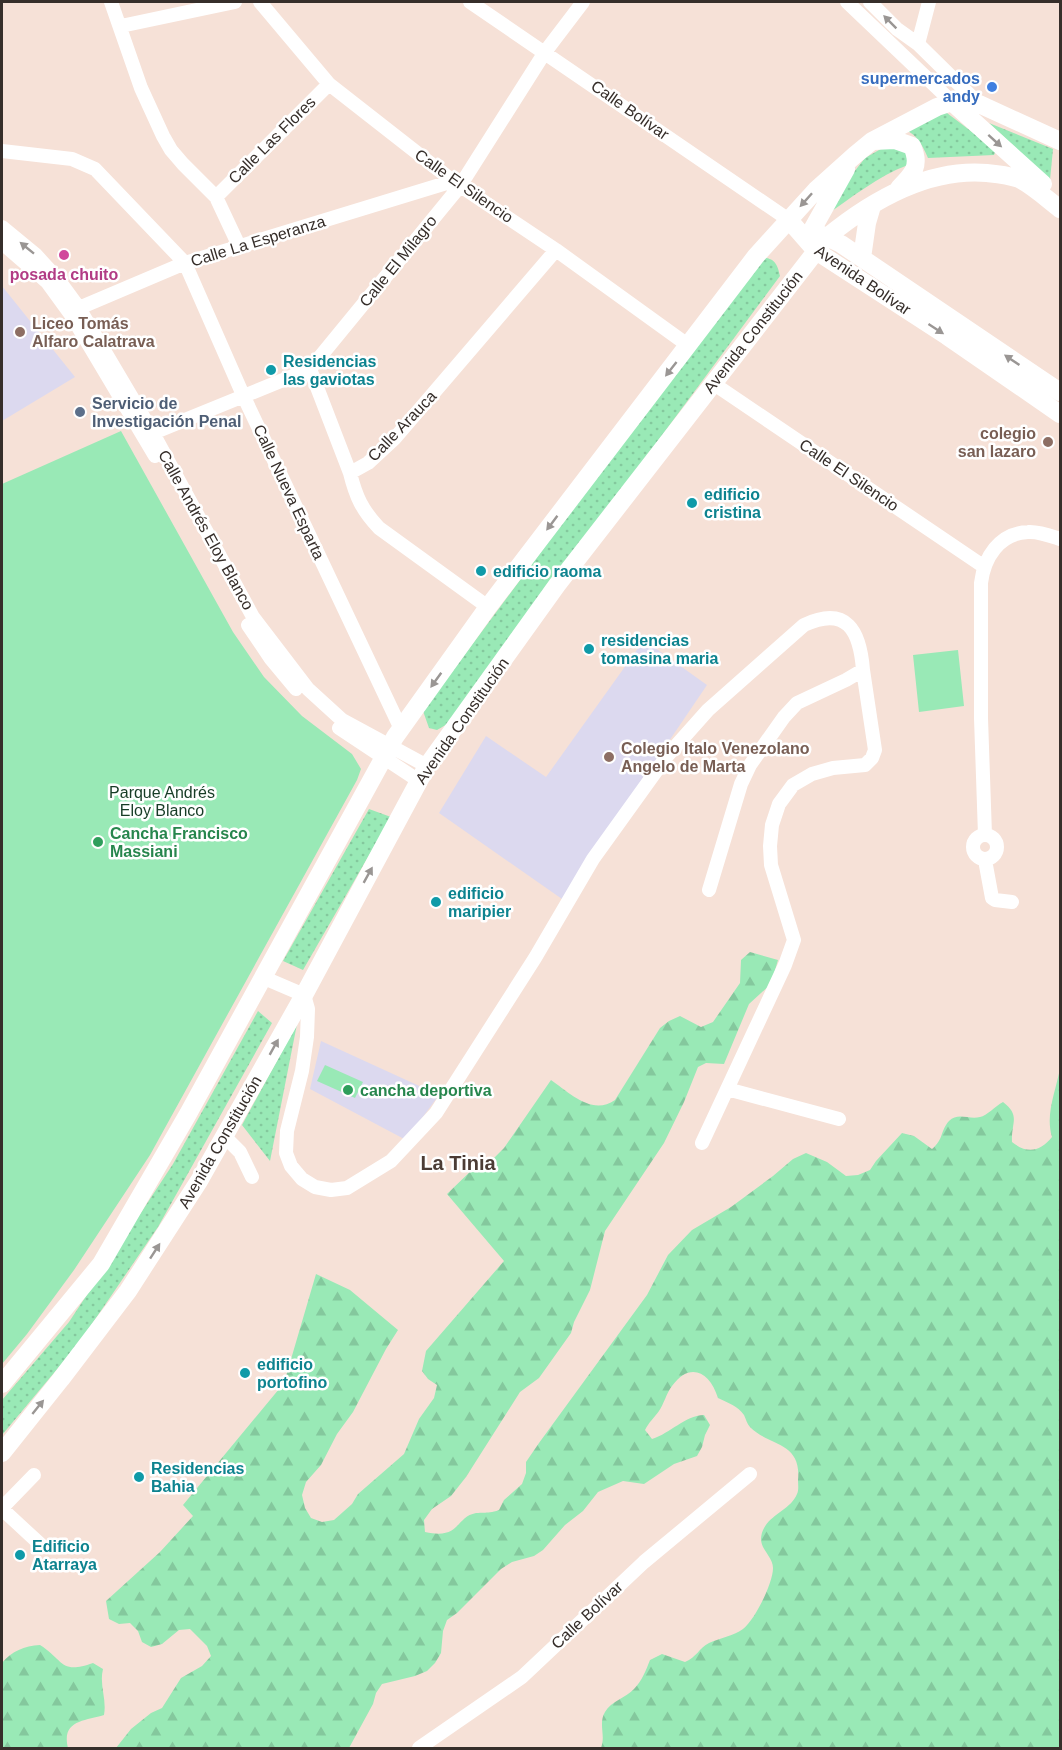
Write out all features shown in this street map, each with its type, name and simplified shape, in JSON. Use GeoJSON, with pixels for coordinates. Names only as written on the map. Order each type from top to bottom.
{"type":"FeatureCollection","features":[{"type":"Feature","properties":{"kind":"main road"},"geometry":{"type":"LineString","coordinates":[[952,102],[1060,199]]}},
{"type":"Feature","properties":{"kind":"main road"},"geometry":{"type":"LineString","coordinates":[[2,1384],[101,1264],[188,1114],[262,976],[401,729],[488,607],[756,256],[816,190],[855,155],[873,141],[937,106],[952,102],[980,104],[1060,141]]}},
{"type":"Feature","properties":{"kind":"main road"},"geometry":{"type":"LineString","coordinates":[[862,258],[867,223],[876,204],[899,188],[913,174],[917,157],[912,146],[906,143],[895,140],[873,141]]}},
{"type":"Feature","properties":{"kind":"main road"},"geometry":{"type":"LineString","coordinates":[[818,239],[855,155]]}},
{"type":"Feature","properties":{"kind":"main road","name":"Avenida Constitución"},"geometry":{"type":"LineString","coordinates":[[2,1453],[128,1291],[199,1181],[304,994],[423,773],[557,585],[644,470],[714,384],[818,239],[911,185],[937,176],[980,172],[1019,179],[1060,208]]}},
{"type":"Feature","properties":{"kind":"main road","name":"Avenida Bolívar"},"geometry":{"type":"LineString","coordinates":[[789,219],[947,336],[1060,414]]}},
{"type":"Feature","properties":{"kind":"main road","name":"Avenida Bolívar"},"geometry":{"type":"LineString","coordinates":[[818,239],[841,244],[1060,392]]}},
{"type":"Feature","properties":{"kind":"street"},"geometry":{"type":"LineString","coordinates":[[111,2],[141,88],[163,136],[183,164],[216,197],[239,246]]}},
{"type":"Feature","properties":{"kind":"street"},"geometry":{"type":"LineString","coordinates":[[121,26],[235,2]]}},
{"type":"Feature","properties":{"kind":"street","name":"Calle El Silencio"},"geometry":{"type":"LineString","coordinates":[[260,2],[328,84],[456,184],[556,250],[689,346]]}},
{"type":"Feature","properties":{"kind":"street","name":"Calle Bolívar"},"geometry":{"type":"LineString","coordinates":[[470,2],[789,219]]}},
{"type":"Feature","properties":{"kind":"street","name":"Calle El Milagro"},"geometry":{"type":"LineString","coordinates":[[149,436],[310,369],[456,184],[545,52],[583,2]]}},
{"type":"Feature","properties":{"kind":"street"},"geometry":{"type":"LineString","coordinates":[[847,2],[952,102]]}},
{"type":"Feature","properties":{"kind":"street"},"geometry":{"type":"LineString","coordinates":[[870,2],[918,44],[980,104]]}},
{"type":"Feature","properties":{"kind":"street"},"geometry":{"type":"LineString","coordinates":[[918,44],[929,2]]}},
{"type":"Feature","properties":{"kind":"street","name":"Calle Las Flores"},"geometry":{"type":"LineString","coordinates":[[216,197],[328,84]]}},
{"type":"Feature","properties":{"kind":"street","name":"Calle Nueva Esparta"},"geometry":{"type":"LineString","coordinates":[[2,151],[72,159],[95,169],[185,263],[243,395],[401,729]]}},
{"type":"Feature","properties":{"kind":"street","name":"Calle La Esperanza"},"geometry":{"type":"LineString","coordinates":[[75,311],[185,263],[456,184]]}},
{"type":"Feature","properties":{"kind":"street","name":"Calle Andrés Eloy Blanco"},"geometry":{"type":"LineString","coordinates":[[2,227],[36,255],[57,278],[149,436],[215,557],[253,617],[308,689],[342,720],[386,752],[423,773]]}},
{"type":"Feature","properties":{"kind":"street","name":"Calle Andrés Eloy Blanco"},"geometry":{"type":"LineString","coordinates":[[2,243],[47,282],[75,311]]}},
{"type":"Feature","properties":{"kind":"street","name":"Calle Arauca"},"geometry":{"type":"LineString","coordinates":[[488,607],[380,528],[366,514],[356,495],[350,473],[368,463],[396,438],[556,250]]}},
{"type":"Feature","properties":{"kind":"street"},"geometry":{"type":"LineString","coordinates":[[310,369],[350,473]]}},
{"type":"Feature","properties":{"kind":"street","name":"Calle El Silencio"},"geometry":{"type":"LineString","coordinates":[[714,384],[983,566]]}},
{"type":"Feature","properties":{"kind":"street"},"geometry":{"type":"LineString","coordinates":[[1012,902],[992,898],[985,860],[975,855],[972,848],[975,840],[985,835],[981,718],[983,566],[994,547],[1008,537],[1028,532],[1060,539]]}},
{"type":"Feature","properties":{"kind":"street"},"geometry":{"type":"LineString","coordinates":[[262,976],[304,994],[308,1009],[302,1071],[287,1131],[286,1153],[291,1166],[302,1179],[315,1187],[331,1190],[347,1188],[391,1161],[436,1113],[535,958],[593,860],[667,756],[708,710],[804,625],[817,619],[830,618],[852,627],[862,652],[862,670],[875,750],[872,758],[865,765],[833,768],[812,774],[793,785],[779,804],[772,825],[771,865],[794,940],[785,965],[702,1143]]}},
{"type":"Feature","properties":{"kind":"street"},"geometry":{"type":"LineString","coordinates":[[709,890],[741,784],[750,765],[784,717],[797,703],[846,681],[862,670]]}},
{"type":"Feature","properties":{"kind":"street"},"geometry":{"type":"LineString","coordinates":[[727,1089],[839,1119]]}},
{"type":"Feature","properties":{"kind":"street"},"geometry":{"type":"LineString","coordinates":[[224,1136],[240,1152],[252,1177]]}},
{"type":"Feature","properties":{"kind":"street","name":"Calle Bolívar"},"geometry":{"type":"LineString","coordinates":[[419,1749],[522,1677],[644,1562],[750,1474]]}},
{"type":"Feature","properties":{"kind":"street"},"geometry":{"type":"LineString","coordinates":[[34,1475],[2,1509],[41,1545]]}},
{"type":"Feature","properties":{"kind":"shaded area","name":"Liceo Tomás Alfaro Calatrava"},"geometry":{"type":"Polygon","coordinates":[[[2,286],[75,377],[2,421],[2,286]]]}},
{"type":"Feature","properties":{"kind":"shaded area","name":"Colegio Italo Venezolano Angelo de Marta"},"geometry":{"type":"Polygon","coordinates":[[[644,640],[707,685],[562,899],[439,813],[486,736],[546,777],[644,640]]]}},
{"type":"Feature","properties":{"kind":"shaded area"},"geometry":{"type":"Polygon","coordinates":[[[321,1041],[439,1095],[406,1140],[310,1089],[321,1041]]]}},
{"type":"Feature","properties":{"kind":"green space"},"geometry":{"type":"Polygon","coordinates":[[[939,107],[996,150],[994,155],[928,158],[919,140],[904,129],[939,107]]]}},
{"type":"Feature","properties":{"kind":"green space"},"geometry":{"type":"Polygon","coordinates":[[[989,123],[1053,149],[1050,180],[989,123]]]}},
{"type":"Feature","properties":{"kind":"green space"},"geometry":{"type":"Polygon","coordinates":[[[886,146],[906,151],[908,165],[875,181],[825,216],[835,196],[865,158],[886,146]]]}},
{"type":"Feature","properties":{"kind":"green space"},"geometry":{"type":"Polygon","coordinates":[[[759,257],[768,258],[774,262],[780,276],[449,723],[437,730],[429,728],[423,711],[759,257]]]}},
{"type":"Feature","properties":{"kind":"green space","name":"Parque Andrés Eloy Blanco"},"geometry":{"type":"Polygon","coordinates":[[[121,431],[233,632],[264,677],[302,716],[352,754],[361,769],[150,1155],[74,1270],[2,1364],[2,484],[121,431]]]}},
{"type":"Feature","properties":{"kind":"green space"},"geometry":{"type":"Polygon","coordinates":[[[958,650],[964,706],[919,712],[913,655],[958,650]]]}},
{"type":"Feature","properties":{"kind":"green space"},"geometry":{"type":"Polygon","coordinates":[[[369,809],[391,817],[303,970],[283,961],[369,809]]]}},
{"type":"Feature","properties":{"kind":"green space"},"geometry":{"type":"Polygon","coordinates":[[[750,952],[778,960],[771,984],[749,1004],[724,1064],[706,1063],[698,1067],[664,1143],[605,1231],[590,1290],[571,1333],[539,1378],[520,1392],[466,1477],[451,1496],[432,1509],[424,1520],[425,1532],[445,1533],[451,1531],[469,1515],[499,1510],[504,1500],[522,1484],[526,1473],[526,1462],[647,1295],[668,1255],[692,1230],[731,1207],[793,1159],[806,1153],[827,1162],[846,1176],[858,1175],[870,1170],[902,1133],[914,1136],[932,1149],[952,1118],[983,1116],[1003,1102],[1012,1111],[1014,1120],[1012,1142],[1028,1150],[1043,1146],[1052,1137],[1050,1111],[1060,1068],[1060,1748],[601,1748],[602,1721],[605,1712],[637,1686],[650,1660],[662,1654],[685,1662],[709,1643],[743,1629],[753,1618],[770,1583],[773,1568],[762,1543],[763,1531],[771,1519],[789,1505],[798,1492],[798,1467],[789,1451],[757,1433],[749,1426],[739,1409],[718,1398],[705,1376],[692,1372],[679,1378],[672,1386],[661,1408],[645,1430],[652,1439],[690,1418],[704,1415],[710,1425],[697,1456],[674,1464],[644,1484],[623,1481],[598,1492],[583,1511],[565,1525],[543,1550],[534,1556],[512,1562],[501,1569],[447,1620],[443,1631],[441,1653],[427,1671],[382,1684],[349,1748],[116,1748],[131,1729],[151,1713],[162,1708],[181,1678],[202,1666],[211,1656],[207,1646],[190,1629],[179,1630],[162,1644],[151,1647],[142,1642],[138,1631],[130,1623],[119,1624],[109,1619],[106,1601],[160,1552],[193,1516],[183,1505],[284,1383],[316,1274],[350,1290],[398,1330],[321,1465],[306,1482],[302,1495],[305,1508],[311,1518],[322,1522],[334,1520],[352,1504],[358,1494],[404,1454],[419,1419],[434,1398],[437,1385],[422,1371],[426,1351],[504,1261],[447,1194],[477,1165],[494,1158],[504,1148],[551,1080],[582,1101],[598,1105],[606,1104],[615,1100],[660,1028],[669,1021],[680,1016],[701,1027],[713,1022],[740,983],[741,960],[750,952]]]}},
{"type":"Feature","properties":{"kind":"green space"},"geometry":{"type":"Polygon","coordinates":[[[258,1011],[272,1023],[158,1227],[79,1343],[2,1435],[2,1400],[69,1322],[173,1164],[258,1011]]]}},
{"type":"Feature","properties":{"kind":"green space"},"geometry":{"type":"Polygon","coordinates":[[[297,1024],[270,1161],[242,1125],[297,1024]]]}},
{"type":"Feature","properties":{"kind":"green space","name":"cancha deportiva"},"geometry":{"type":"Polygon","coordinates":[[[325,1065],[363,1082],[355,1098],[317,1081],[325,1065]]]}},
{"type":"Feature","properties":{"kind":"green space"},"geometry":{"type":"Polygon","coordinates":[[[40,1645],[68,1667],[93,1663],[103,1669],[104,1715],[76,1723],[71,1727],[67,1739],[68,1748],[2,1748],[2,1663],[19,1650],[40,1645]]]}},
{"type":"Feature","properties":{"kind":"place","name":"supermercados andy"},"geometry":{"type":"Point","coordinates":[992,87]}},
{"type":"Feature","properties":{"kind":"place","name":"posada chuito"},"geometry":{"type":"Point","coordinates":[64,255]}},
{"type":"Feature","properties":{"kind":"place","name":"Liceo Tomás Alfaro Calatrava"},"geometry":{"type":"Point","coordinates":[20,332]}},
{"type":"Feature","properties":{"kind":"place","name":"Residencias las gaviotas"},"geometry":{"type":"Point","coordinates":[271,370]}},
{"type":"Feature","properties":{"kind":"place","name":"Servicio de Investigación Penal"},"geometry":{"type":"Point","coordinates":[80,412]}},
{"type":"Feature","properties":{"kind":"place","name":"colegio san lazaro"},"geometry":{"type":"Point","coordinates":[1048,442]}},
{"type":"Feature","properties":{"kind":"place","name":"edificio cristina"},"geometry":{"type":"Point","coordinates":[692,503]}},
{"type":"Feature","properties":{"kind":"place","name":"edificio raoma"},"geometry":{"type":"Point","coordinates":[481,571]}},
{"type":"Feature","properties":{"kind":"place","name":"residencias tomasina maria"},"geometry":{"type":"Point","coordinates":[589,649]}},
{"type":"Feature","properties":{"kind":"place","name":"Colegio Italo Venezolano Angelo de Marta"},"geometry":{"type":"Point","coordinates":[609,757]}},
{"type":"Feature","properties":{"kind":"place","name":"Cancha Francisco Massiani"},"geometry":{"type":"Point","coordinates":[98,842]}},
{"type":"Feature","properties":{"kind":"place","name":"edificio maripier"},"geometry":{"type":"Point","coordinates":[436,902]}},
{"type":"Feature","properties":{"kind":"place","name":"cancha deportiva"},"geometry":{"type":"Point","coordinates":[348,1090]}},
{"type":"Feature","properties":{"kind":"place","name":"edificio portofino"},"geometry":{"type":"Point","coordinates":[245,1373]}},
{"type":"Feature","properties":{"kind":"place","name":"Residencias Bahia"},"geometry":{"type":"Point","coordinates":[139,1477]}},
{"type":"Feature","properties":{"kind":"place","name":"Edificio Atarraya"},"geometry":{"type":"Point","coordinates":[20,1555]}},
{"type":"Feature","properties":{"kind":"district","name":"La Tinia"},"geometry":{"type":"Point","coordinates":[458,1163]}}]}
